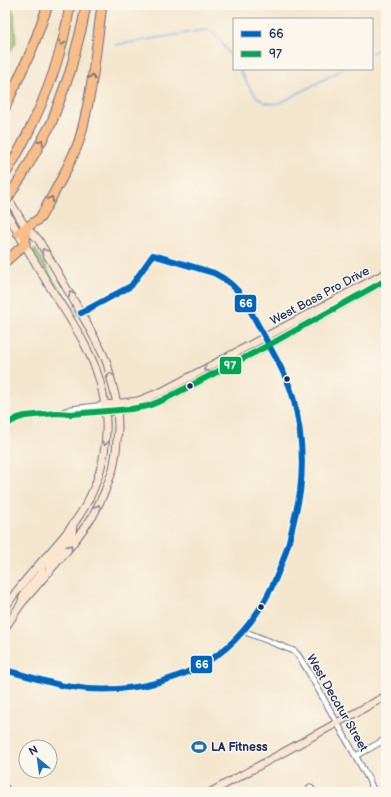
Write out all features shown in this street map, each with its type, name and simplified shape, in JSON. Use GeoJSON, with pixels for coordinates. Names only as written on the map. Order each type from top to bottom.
{"type":"FeatureCollection","features":[{"type":"Feature","properties":{"kind":"highway"},"geometry":{"type":"LineString","coordinates":[[5,108],[32,49],[48,5]]}},
{"type":"Feature","properties":{"kind":"highway"},"geometry":{"type":"LineString","coordinates":[[5,174],[15,158],[39,110],[52,74],[68,20],[70,5]]}},
{"type":"Feature","properties":{"kind":"highway"},"geometry":{"type":"LineString","coordinates":[[5,202],[22,176],[51,124],[70,72],[86,5]]}},
{"type":"Feature","properties":{"kind":"highway"},"geometry":{"type":"LineString","coordinates":[[5,262],[25,244],[22,230],[40,218],[62,179],[78,142],[88,104],[102,5]]}},
{"type":"Feature","properties":{"kind":"main road"},"geometry":{"type":"LineString","coordinates":[[5,193],[22,230]]}},
{"type":"Feature","properties":{"kind":"main road"},"geometry":{"type":"LineString","coordinates":[[5,210],[22,230],[38,239],[100,348],[107,363],[114,387],[103,459],[90,497],[73,524],[33,571],[5,608]]}},
{"type":"Feature","properties":{"kind":"main road"},"geometry":{"type":"LineString","coordinates":[[5,628],[21,604],[70,547],[93,516],[106,491],[113,469],[118,428],[88,349],[25,244]]}},
{"type":"Feature","properties":{"kind":"main road","name":"West Bass Pro Drive"},"geometry":{"type":"LineString","coordinates":[[111,408],[138,401],[161,392],[386,273]]}},
{"type":"Feature","properties":{"kind":"main road","name":"West Bass Pro Drive"},"geometry":{"type":"LineString","coordinates":[[111,408],[139,408],[164,400],[269,345],[386,280]]}},
{"type":"Feature","properties":{"kind":"main road"},"geometry":{"type":"LineString","coordinates":[[50,571],[48,564],[72,534],[73,524]]}},
{"type":"Feature","properties":{"kind":"main road"},"geometry":{"type":"LineString","coordinates":[[21,604],[25,592],[42,572],[41,563]]}},
{"type":"Feature","properties":{"kind":"main road"},"geometry":{"type":"LineString","coordinates":[[212,792],[386,696]]}},
{"type":"Feature","properties":{"kind":"main road"},"geometry":{"type":"LineString","coordinates":[[5,788],[7,792]]}},
{"type":"Feature","properties":{"kind":"street"},"geometry":{"type":"LineString","coordinates":[[5,670],[65,686],[105,689],[146,685],[172,678],[205,663],[224,650],[243,631],[259,610],[278,573],[288,545],[294,521],[301,482],[301,458],[300,431],[293,396],[284,373],[265,337],[239,291],[233,285],[214,273],[153,255],[131,286],[81,313]]}},
{"type":"Feature","properties":{"kind":"street"},"geometry":{"type":"LineString","coordinates":[[5,425],[18,418],[26,416],[57,413],[71,409],[111,408]]}},
{"type":"Feature","properties":{"kind":"street","name":"West Decatur Street"},"geometry":{"type":"LineString","coordinates":[[243,631],[296,653],[307,669],[356,756],[374,792]]}},
{"type":"Feature","properties":{"kind":"street"},"geometry":{"type":"LineString","coordinates":[[356,756],[386,739]]}},
{"type":"Feature","properties":{"kind":"street"},"geometry":{"type":"LineString","coordinates":[[310,787],[314,792]]}},
{"type":"Feature","properties":{"kind":"green space"},"geometry":{"type":"Polygon","coordinates":[[[5,5],[10,5],[14,13],[16,42],[5,60],[5,5]]]}},
{"type":"Feature","properties":{"kind":"green space"},"geometry":{"type":"Polygon","coordinates":[[[35,248],[54,280],[72,303],[78,315],[74,318],[33,251],[35,248]]]}},
{"type":"Feature","properties":{"kind":"waterway"},"geometry":{"type":"LineString","coordinates":[[115,45],[205,30],[210,31],[217,36],[233,60]]}},
{"type":"Feature","properties":{"kind":"waterway"},"geometry":{"type":"LineString","coordinates":[[373,52],[386,45]]}},
{"type":"Feature","properties":{"kind":"waterway"},"geometry":{"type":"LineString","coordinates":[[240,70],[255,95],[260,100],[274,104],[282,102],[341,70]]}},
{"type":"Feature","properties":{"kind":"transit line","name":"66"},"geometry":{"type":"LineString","coordinates":[[5,670],[65,686],[89,689],[113,689],[137,687],[162,681],[185,673],[206,662],[226,648],[243,631],[265,600],[271,589],[285,553],[298,505],[302,456],[298,420],[292,392],[277,360],[237,290],[223,278],[214,273],[153,255],[131,286],[81,313]]}},
{"type":"Feature","properties":{"kind":"transit line","name":"97"},"geometry":{"type":"LineString","coordinates":[[5,425],[25,416],[57,413],[71,414],[131,409],[148,406],[163,400],[269,345],[386,280]]}},
{"type":"Feature","properties":{"kind":"place","name":"LA Fitness"},"geometry":{"type":"Point","coordinates":[199,747]}}]}
